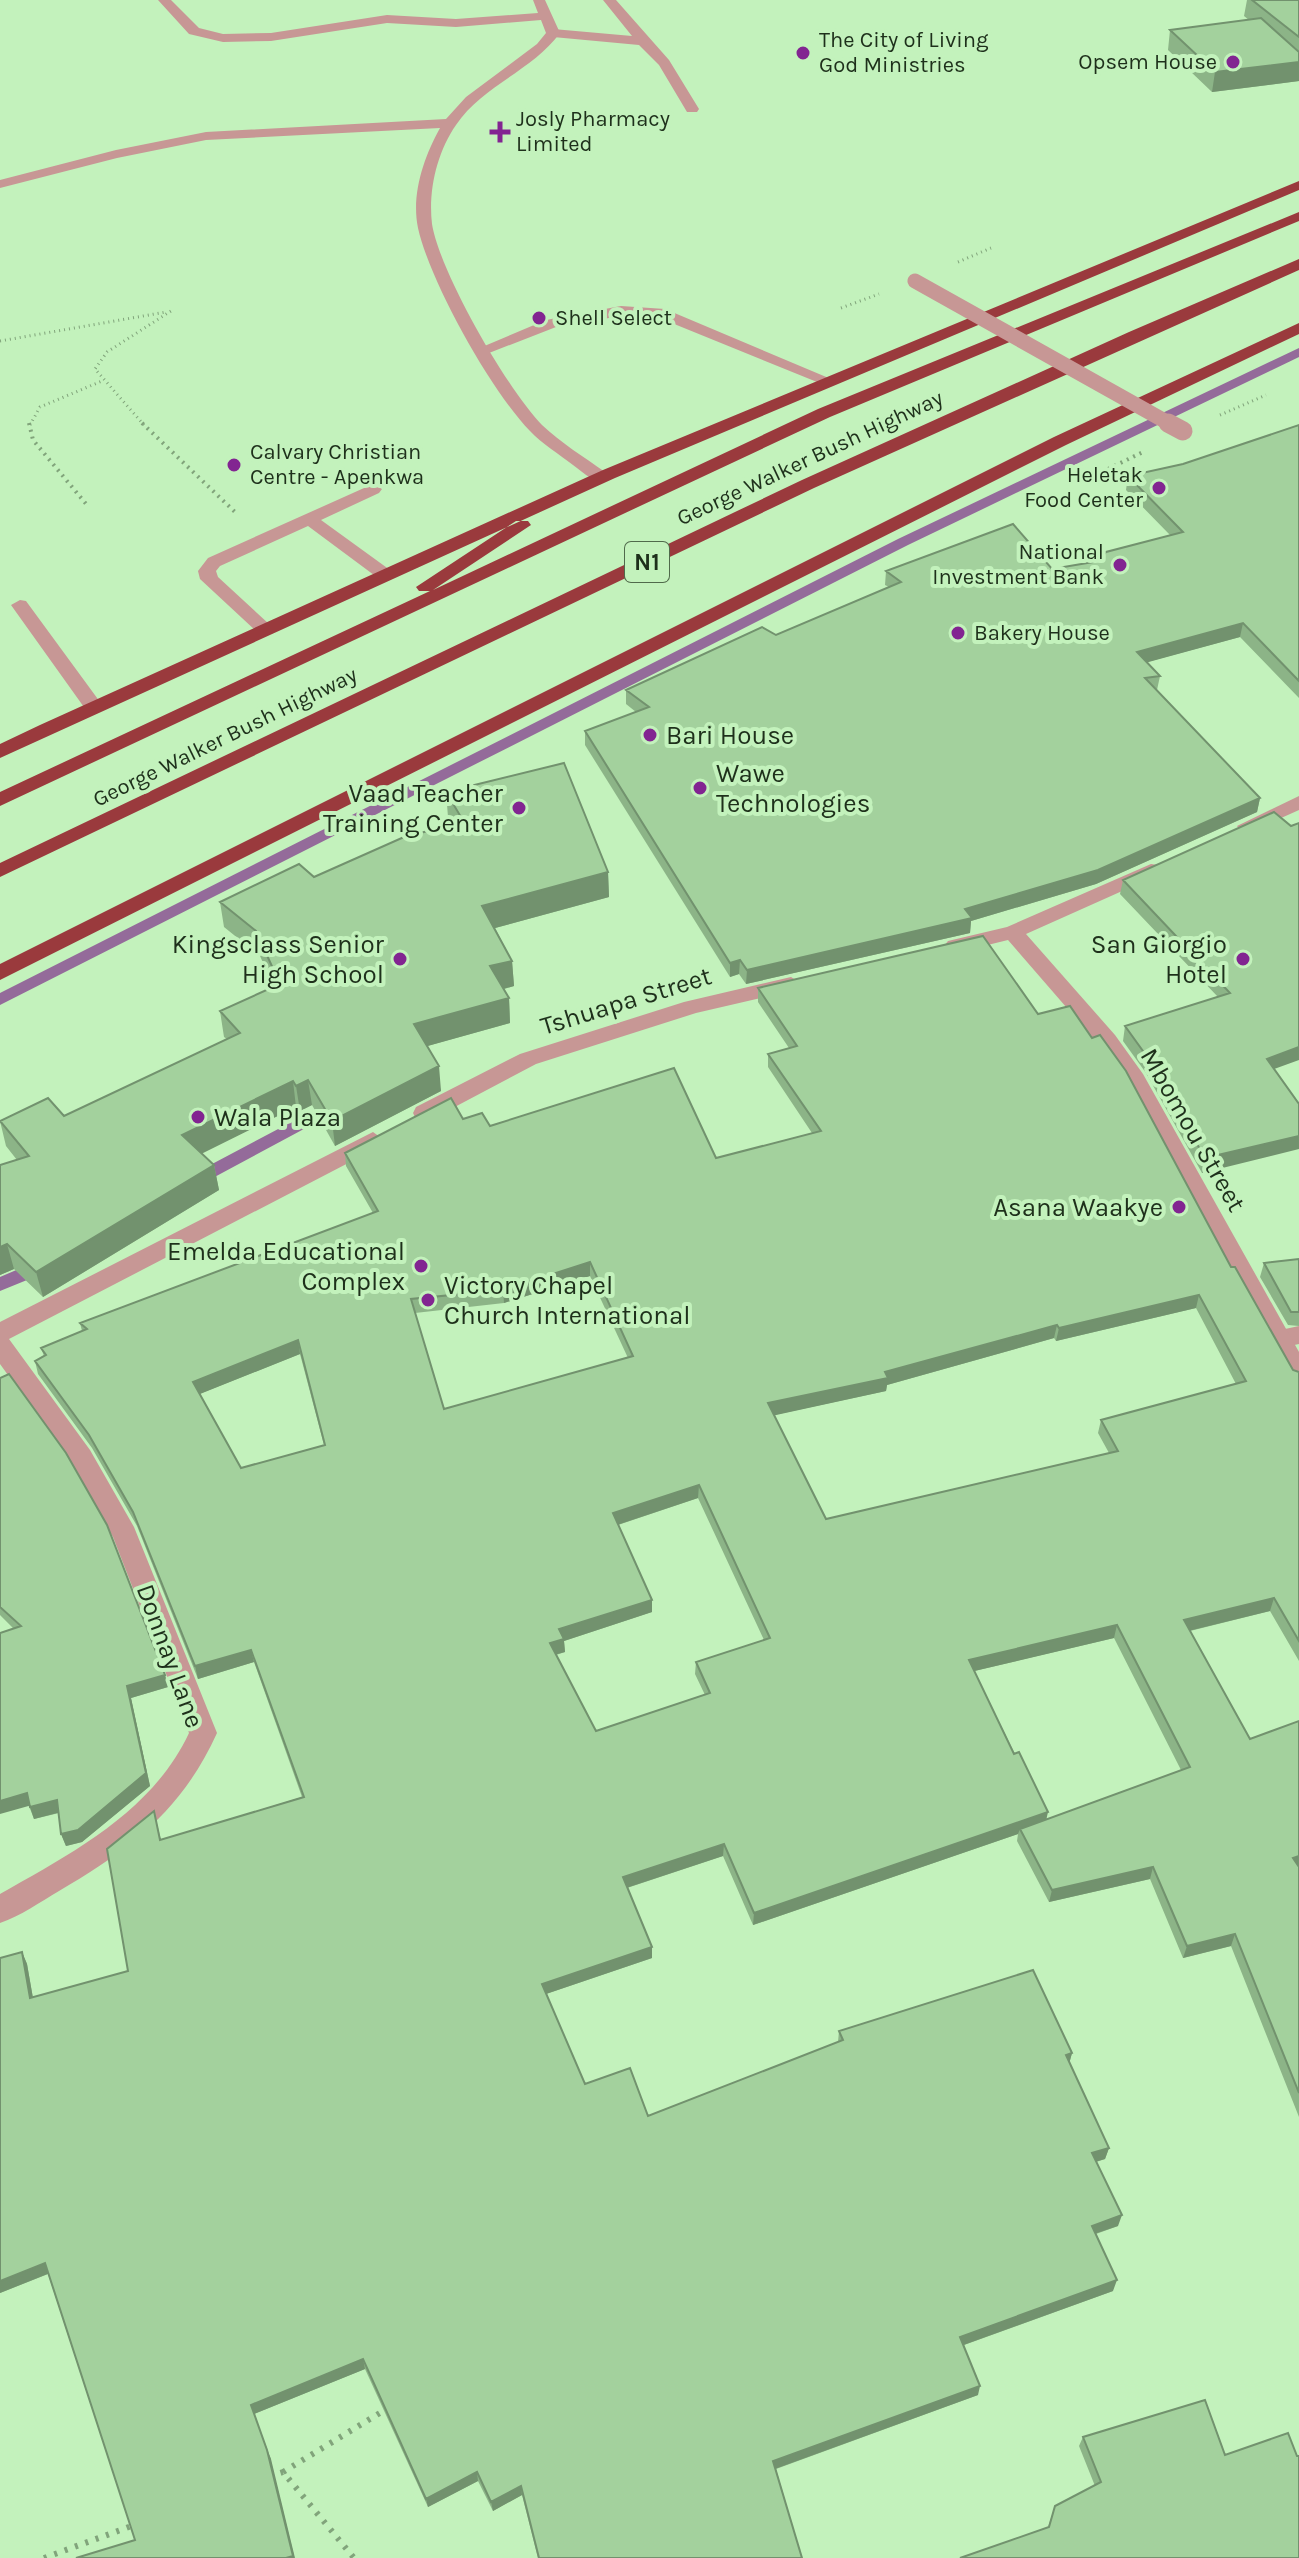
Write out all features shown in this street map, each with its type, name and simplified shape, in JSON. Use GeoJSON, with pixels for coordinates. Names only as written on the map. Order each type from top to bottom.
{"type":"FeatureCollection","features":[{"type":"Feature","properties":{"kind":"highway"},"geometry":{"type":"LineString","coordinates":[[0,752],[93,706],[599,476],[823,379],[1299,185]]}},
{"type":"Feature","properties":{"kind":"highway","name":"George Walker Bush Highway"},"geometry":{"type":"LineString","coordinates":[[0,800],[824,413],[1299,216]]}},
{"type":"Feature","properties":{"kind":"highway","name":"George Walker Bush Highway"},"geometry":{"type":"LineString","coordinates":[[0,871],[838,470],[1145,329],[1299,264]]}},
{"type":"Feature","properties":{"kind":"highway"},"geometry":{"type":"LineString","coordinates":[[0,973],[1060,441],[1299,328]]}},
{"type":"Feature","properties":{"kind":"highway"},"geometry":{"type":"LineString","coordinates":[[258,678],[404,600],[599,476],[824,413]]}},
{"type":"Feature","properties":{"kind":"street"},"geometry":{"type":"LineString","coordinates":[[164,0],[194,31],[223,38],[271,37],[387,19],[456,23],[548,16]]}},
{"type":"Feature","properties":{"kind":"street"},"geometry":{"type":"LineString","coordinates":[[539,0],[553,33],[544,47],[470,101],[450,123],[435,150],[424,189],[425,227],[433,252],[483,350],[535,428],[599,476]]}},
{"type":"Feature","properties":{"kind":"street"},"geometry":{"type":"LineString","coordinates":[[609,0],[664,63],[692,109]]}},
{"type":"Feature","properties":{"kind":"street"},"geometry":{"type":"LineString","coordinates":[[553,33],[643,41]]}},
{"type":"Feature","properties":{"kind":"street"},"geometry":{"type":"LineString","coordinates":[[0,184],[116,154],[206,136],[450,123]]}},
{"type":"Feature","properties":{"kind":"street"},"geometry":{"type":"LineString","coordinates":[[915,281],[1183,431]]}},
{"type":"Feature","properties":{"kind":"street"},"geometry":{"type":"LineString","coordinates":[[483,350],[552,323],[621,311],[659,312],[823,379]]}},
{"type":"Feature","properties":{"kind":"street"},"geometry":{"type":"LineString","coordinates":[[263,628],[209,579],[207,571],[214,562],[373,489]]}},
{"type":"Feature","properties":{"kind":"street"},"geometry":{"type":"LineString","coordinates":[[309,519],[384,574]]}},
{"type":"Feature","properties":{"kind":"street"},"geometry":{"type":"LineString","coordinates":[[20,605],[93,706]]}},
{"type":"Feature","properties":{"kind":"street"},"geometry":{"type":"LineString","coordinates":[[1228,835],[1299,802]]}},
{"type":"Feature","properties":{"kind":"street"},"geometry":{"type":"LineString","coordinates":[[937,950],[1013,932],[1170,861]]}},
{"type":"Feature","properties":{"kind":"street","name":"Mbomou Street"},"geometry":{"type":"LineString","coordinates":[[1013,932],[1107,1040],[1135,1079],[1289,1337],[1299,1374]]}},
{"type":"Feature","properties":{"kind":"street","name":"Tshuapa Street"},"geometry":{"type":"LineString","coordinates":[[0,1333],[528,1059],[692,1007],[815,979]]}},
{"type":"Feature","properties":{"kind":"street","name":"Donnay Lane"},"geometry":{"type":"LineString","coordinates":[[0,1345],[81,1457],[125,1535],[203,1733],[195,1756],[165,1794],[110,1844],[0,1910]]}},
{"type":"Feature","properties":{"kind":"path"},"geometry":{"type":"LineString","coordinates":[[0,341],[171,311],[107,352],[95,369],[102,381],[179,462],[265,539]]}},
{"type":"Feature","properties":{"kind":"path"},"geometry":{"type":"LineString","coordinates":[[87,505],[33,440],[29,422],[40,407],[102,381]]}},
{"type":"Feature","properties":{"kind":"path"},"geometry":{"type":"LineString","coordinates":[[253,2483],[283,2472],[403,2399]]}},
{"type":"Feature","properties":{"kind":"path"},"geometry":{"type":"LineString","coordinates":[[283,2472],[354,2558]]}},
{"type":"Feature","properties":{"kind":"path"},"geometry":{"type":"LineString","coordinates":[[44,2558],[148,2520]]}},
{"type":"Feature","properties":{"kind":"building"},"geometry":{"type":"Polygon","coordinates":[[[1252,0],[1299,0],[1299,37],[1252,0]]]}},
{"type":"Feature","properties":{"kind":"building"},"geometry":{"type":"Polygon","coordinates":[[[1261,18],[1299,52],[1299,62],[1215,72],[1170,30],[1261,18]]]}},
{"type":"Feature","properties":{"kind":"building"},"geometry":{"type":"Polygon","coordinates":[[[1299,425],[1299,681],[1243,623],[1137,652],[1160,676],[1145,678],[1260,798],[1098,870],[965,909],[972,918],[747,970],[740,960],[730,963],[585,731],[649,707],[626,690],[762,627],[776,635],[901,582],[886,571],[1013,524],[1052,569],[1099,561],[1106,552],[1183,532],[1128,476],[1183,464],[1299,425]]]}},
{"type":"Feature","properties":{"kind":"building"},"geometry":{"type":"Polygon","coordinates":[[[564,763],[608,872],[482,906],[512,961],[490,966],[509,998],[414,1024],[439,1066],[332,1121],[308,1080],[296,1086],[293,1081],[182,1135],[214,1165],[36,1272],[7,1244],[0,1247],[0,1165],[29,1156],[0,1121],[48,1098],[64,1116],[240,1033],[220,1011],[280,984],[256,931],[220,902],[299,864],[314,877],[404,837],[464,822],[446,792],[564,763]]]}},
{"type":"Feature","properties":{"kind":"building"},"geometry":{"type":"Polygon","coordinates":[[[1274,812],[1291,826],[1299,823],[1299,1047],[1267,1059],[1299,1104],[1299,1136],[1205,1158],[1148,1058],[1125,1026],[1230,993],[1123,880],[1274,812]]]}},
{"type":"Feature","properties":{"kind":"building"},"geometry":{"type":"Polygon","coordinates":[[[983,936],[1038,1014],[1070,1006],[1092,1038],[1100,1035],[1126,1071],[1231,1267],[1235,1267],[1293,1370],[1299,1372],[1299,1641],[1274,1598],[1184,1620],[1250,1739],[1299,1721],[1299,1856],[1293,1858],[1299,1867],[1299,2093],[1235,1934],[1187,1946],[1153,1867],[1052,1890],[1020,1829],[1190,1767],[1117,1625],[969,1660],[1014,1754],[1019,1752],[1048,1812],[754,1913],[724,1844],[623,1877],[652,1947],[542,1984],[585,2084],[630,2068],[648,2116],[843,2040],[839,2031],[1033,1970],[1072,2053],[1066,2055],[1109,2148],[1092,2153],[1122,2215],[1092,2226],[1117,2280],[960,2337],[980,2386],[773,2461],[802,2558],[539,2558],[521,2486],[491,2502],[477,2472],[426,2499],[363,2359],[251,2405],[267,2450],[293,2556],[76,2558],[135,2540],[45,2263],[0,2281],[0,1958],[22,1952],[30,1998],[128,1971],[107,1849],[154,1811],[160,1840],[304,1797],[251,1650],[195,1666],[133,1512],[89,1435],[35,1361],[46,1355],[41,1348],[87,1329],[80,1323],[378,1211],[345,1153],[451,1098],[463,1119],[482,1113],[490,1126],[674,1068],[716,1158],[821,1131],[768,1054],[797,1046],[758,988],[983,936]],[[590,1262],[503,1290],[411,1299],[444,1409],[633,1356],[590,1262]],[[1199,1295],[1059,1328],[1057,1325],[885,1372],[888,1378],[768,1403],[826,1519],[1118,1451],[1101,1420],[1246,1381],[1199,1295]],[[298,1340],[193,1382],[241,1468],[325,1445],[298,1340]],[[699,1485],[613,1513],[652,1600],[559,1629],[564,1639],[550,1643],[596,1731],[710,1693],[696,1662],[770,1638],[699,1485]]]}},
{"type":"Feature","properties":{"kind":"building"},"geometry":{"type":"Polygon","coordinates":[[[1299,1259],[1299,1312],[1291,1312],[1264,1263],[1299,1259]]]}},
{"type":"Feature","properties":{"kind":"building"},"geometry":{"type":"Polygon","coordinates":[[[9,1374],[66,1453],[107,1525],[165,1675],[127,1686],[146,1773],[78,1830],[61,1834],[57,1800],[30,1807],[27,1793],[0,1801],[0,1633],[21,1626],[0,1607],[0,1378],[9,1374]]]}},
{"type":"Feature","properties":{"kind":"building"},"geometry":{"type":"Polygon","coordinates":[[[1205,2400],[1225,2455],[1288,2433],[1299,2456],[1299,2558],[960,2558],[1049,2527],[1055,2506],[1101,2482],[1083,2437],[1205,2400]]]}},
{"type":"Feature","properties":{"kind":"waterway"},"geometry":{"type":"LineString","coordinates":[[0,1000],[903,542],[1299,352]]}},
{"type":"Feature","properties":{"kind":"waterway"},"geometry":{"type":"LineString","coordinates":[[203,1176],[337,1104]]}},
{"type":"Feature","properties":{"kind":"waterway"},"geometry":{"type":"LineString","coordinates":[[0,1284],[21,1275]]}},
{"type":"Feature","properties":{"kind":"place","name":"The City of Living God Ministries"},"geometry":{"type":"Point","coordinates":[803,53]}},
{"type":"Feature","properties":{"kind":"place","name":"Opsem House"},"geometry":{"type":"Point","coordinates":[1233,62]}},
{"type":"Feature","properties":{"kind":"place","name":"Josly Pharmacy Limited"},"geometry":{"type":"Point","coordinates":[500,132]}},
{"type":"Feature","properties":{"kind":"place","name":"Shell Select"},"geometry":{"type":"Point","coordinates":[539,318]}},
{"type":"Feature","properties":{"kind":"place","name":"Calvary Christian Centre - Apenkwa"},"geometry":{"type":"Point","coordinates":[234,465]}},
{"type":"Feature","properties":{"kind":"place","name":"Heletak Food Center"},"geometry":{"type":"Point","coordinates":[1159,488]}},
{"type":"Feature","properties":{"kind":"place","name":"National Investment Bank"},"geometry":{"type":"Point","coordinates":[1120,565]}},
{"type":"Feature","properties":{"kind":"place","name":"Bakery House"},"geometry":{"type":"Point","coordinates":[958,633]}},
{"type":"Feature","properties":{"kind":"place","name":"Bari House"},"geometry":{"type":"Point","coordinates":[650,735]}},
{"type":"Feature","properties":{"kind":"place","name":"Wawe Technologies"},"geometry":{"type":"Point","coordinates":[700,788]}},
{"type":"Feature","properties":{"kind":"place","name":"Vaad Teacher Training Center"},"geometry":{"type":"Point","coordinates":[519,808]}},
{"type":"Feature","properties":{"kind":"place","name":"Kingsclass Senior High School"},"geometry":{"type":"Point","coordinates":[400,959]}},
{"type":"Feature","properties":{"kind":"place","name":"San Giorgio Hotel"},"geometry":{"type":"Point","coordinates":[1243,959]}},
{"type":"Feature","properties":{"kind":"place","name":"Wala Plaza"},"geometry":{"type":"Point","coordinates":[198,1117]}},
{"type":"Feature","properties":{"kind":"place","name":"Asana Waakye"},"geometry":{"type":"Point","coordinates":[1179,1207]}},
{"type":"Feature","properties":{"kind":"place","name":"Emelda Educational Complex"},"geometry":{"type":"Point","coordinates":[421,1266]}},
{"type":"Feature","properties":{"kind":"place","name":"Victory Chapel Church International"},"geometry":{"type":"Point","coordinates":[428,1300]}}]}
